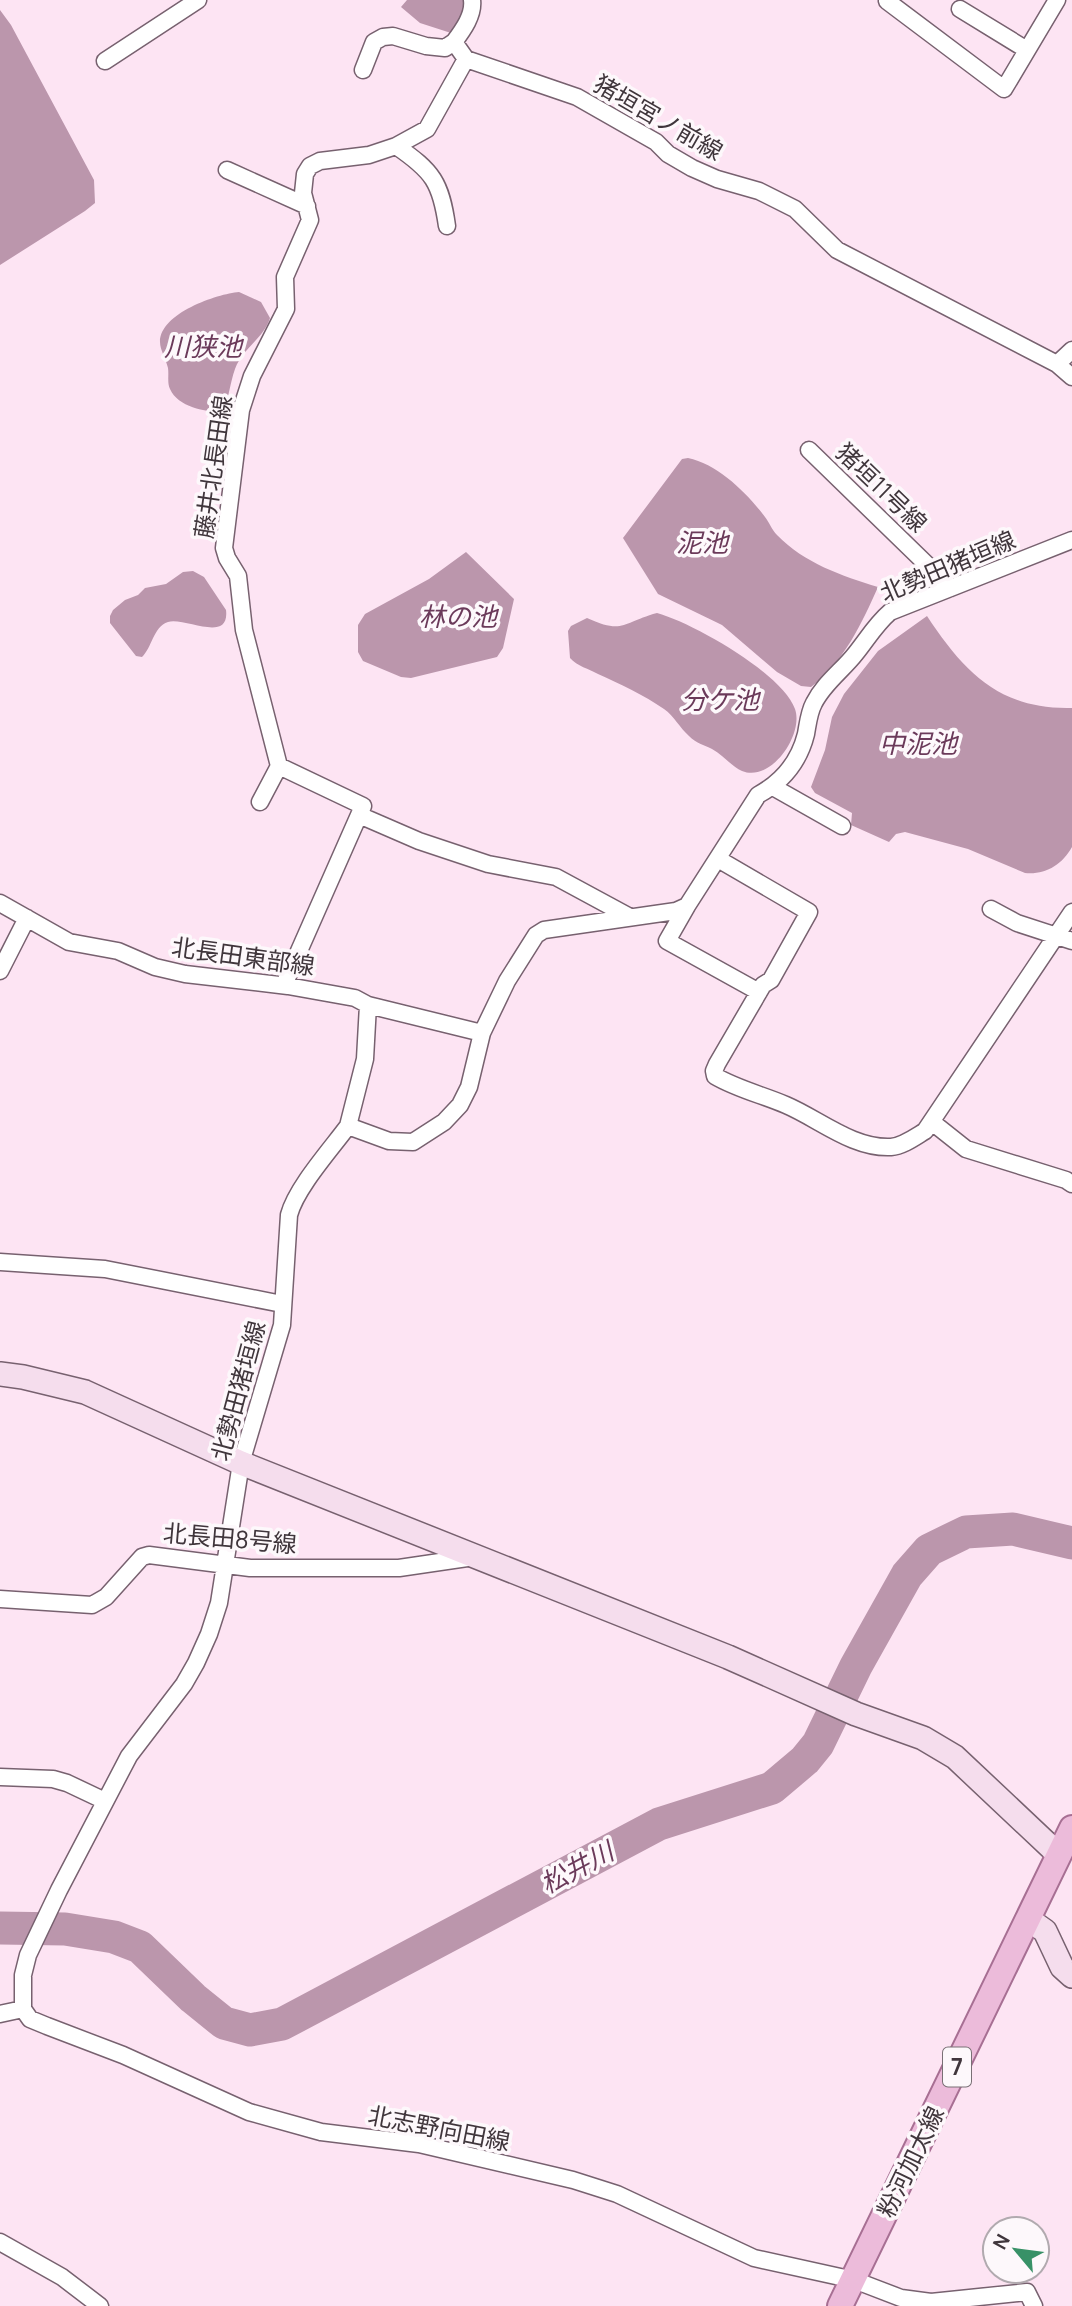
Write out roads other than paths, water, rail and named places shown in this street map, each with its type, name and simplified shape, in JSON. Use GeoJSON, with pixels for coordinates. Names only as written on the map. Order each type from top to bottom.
{"type":"FeatureCollection","features":[{"type":"Feature","properties":{"kind":"main road","name":"粉河加太線"},"geometry":{"type":"LineString","coordinates":[[840,2306],[1072,1828]]}},
{"type":"Feature","properties":{"kind":"street"},"geometry":{"type":"LineString","coordinates":[[104,61],[172,7],[198,0]]}},
{"type":"Feature","properties":{"kind":"street"},"geometry":{"type":"LineString","coordinates":[[363,71],[374,42],[383,37],[393,36],[426,46],[445,48],[465,27],[473,8],[472,0]]}},
{"type":"Feature","properties":{"kind":"street"},"geometry":{"type":"LineString","coordinates":[[886,0],[1003,89],[1057,0]]}},
{"type":"Feature","properties":{"kind":"street"},"geometry":{"type":"LineString","coordinates":[[960,9],[1027,50]]}},
{"type":"Feature","properties":{"kind":"street"},"geometry":{"type":"LineString","coordinates":[[454,41],[466,59]]}},
{"type":"Feature","properties":{"kind":"street","name":"藤井北長田線"},"geometry":{"type":"LineString","coordinates":[[279,766],[244,630],[238,576],[224,548],[240,410],[252,376],[286,309],[285,277],[310,220],[304,182],[310,166],[320,161],[369,155],[396,146],[426,129],[466,59]]}},
{"type":"Feature","properties":{"kind":"street","name":"猪垣宮ノ前線"},"geometry":{"type":"LineString","coordinates":[[466,59],[577,97],[656,142],[668,154],[692,168],[759,191],[795,209],[837,250],[1057,365],[1072,377]]}},
{"type":"Feature","properties":{"kind":"street"},"geometry":{"type":"LineString","coordinates":[[396,146],[418,161],[434,179],[443,198],[447,226]]}},
{"type":"Feature","properties":{"kind":"street"},"geometry":{"type":"LineString","coordinates":[[227,170],[307,206]]}},
{"type":"Feature","properties":{"kind":"street"},"geometry":{"type":"LineString","coordinates":[[1057,365],[1072,350]]}},
{"type":"Feature","properties":{"kind":"street","name":"猪垣11号線"},"geometry":{"type":"LineString","coordinates":[[809,450],[951,588]]}},
{"type":"Feature","properties":{"kind":"street","name":"北勢田猪垣線"},"geometry":{"type":"LineString","coordinates":[[759,992],[667,941],[758,795],[773,787],[791,768],[802,749],[811,709],[816,699],[856,654],[877,623],[890,612],[1072,540]]}},
{"type":"Feature","properties":{"kind":"street"},"geometry":{"type":"LineString","coordinates":[[260,802],[279,766],[363,806],[284,985]]}},
{"type":"Feature","properties":{"kind":"street"},"geometry":{"type":"LineString","coordinates":[[773,787],[842,826]]}},
{"type":"Feature","properties":{"kind":"street"},"geometry":{"type":"LineString","coordinates":[[359,815],[419,841],[488,864],[556,877],[630,917]]}},
{"type":"Feature","properties":{"kind":"street"},"geometry":{"type":"LineString","coordinates":[[718,859],[809,912],[771,980],[759,992],[717,1064],[715,1076],[789,1106],[858,1142],[873,1146],[893,1147],[925,1131],[1072,912]]}},
{"type":"Feature","properties":{"kind":"street","name":"北長田東部線"},"geometry":{"type":"LineString","coordinates":[[0,903],[69,942],[118,951],[155,967],[186,974],[284,985],[355,998],[368,1005],[482,1033]]}},
{"type":"Feature","properties":{"kind":"street"},"geometry":{"type":"LineString","coordinates":[[368,1005],[365,1059],[348,1126],[389,1141],[413,1142],[444,1122],[460,1105],[469,1087],[482,1033],[507,982],[536,935],[544,930],[676,911],[687,906]]}},
{"type":"Feature","properties":{"kind":"street"},"geometry":{"type":"LineString","coordinates":[[991,909],[1017,923],[1072,941]]}},
{"type":"Feature","properties":{"kind":"street"},"geometry":{"type":"LineString","coordinates":[[0,971],[27,918]]}},
{"type":"Feature","properties":{"kind":"street"},"geometry":{"type":"LineString","coordinates":[[932,1122],[966,1149],[1072,1184]]}},
{"type":"Feature","properties":{"kind":"street","name":"北勢田猪垣線"},"geometry":{"type":"LineString","coordinates":[[23,2009],[23,1975],[28,1955],[59,1890],[129,1756],[184,1684],[209,1634],[219,1603],[226,1566],[241,1463],[282,1325],[292,1204],[348,1126]]}},
{"type":"Feature","properties":{"kind":"street"},"geometry":{"type":"LineString","coordinates":[[0,1262],[105,1269],[282,1304]]}},
{"type":"Feature","properties":{"kind":"street"},"geometry":{"type":"LineString","coordinates":[[0,1374],[85,1392],[241,1463],[728,1657],[856,1714],[923,1738],[956,1757],[1059,1854]]}},
{"type":"Feature","properties":{"kind":"street","name":"北長田8号線"},"geometry":{"type":"LineString","coordinates":[[0,1599],[92,1605],[106,1597],[142,1557],[149,1555],[250,1568],[399,1568],[476,1557]]}},
{"type":"Feature","properties":{"kind":"street"},"geometry":{"type":"LineString","coordinates":[[0,1777],[53,1779],[106,1801]]}},
{"type":"Feature","properties":{"kind":"street"},"geometry":{"type":"LineString","coordinates":[[1028,1919],[1045,1931],[1062,1967],[1072,1976]]}},
{"type":"Feature","properties":{"kind":"street"},"geometry":{"type":"LineString","coordinates":[[0,2014],[23,2009]]}},
{"type":"Feature","properties":{"kind":"street","name":"北志野向田線"},"geometry":{"type":"LineString","coordinates":[[23,2009],[30,2018],[47,2026],[123,2055],[261,2116],[321,2132],[419,2144],[573,2180],[617,2194],[754,2258],[854,2280],[901,2298],[931,2302],[1027,2292],[1034,2306]]}},
{"type":"Feature","properties":{"kind":"street"},"geometry":{"type":"LineString","coordinates":[[0,2242],[62,2277],[100,2306]]}},
{"type":"Feature","properties":{"kind":"water"},"geometry":{"type":"Polygon","coordinates":[[[407,0],[467,0],[467,14],[451,33],[420,23],[401,7],[407,0]]]}},
{"type":"Feature","properties":{"kind":"water"},"geometry":{"type":"Polygon","coordinates":[[[0,10],[11,25],[94,180],[95,203],[0,265],[0,10]]]}},
{"type":"Feature","properties":{"kind":"water","name":"川狭池"},"geometry":{"type":"Polygon","coordinates":[[[239,292],[261,302],[270,318],[267,325],[239,362],[223,412],[208,411],[186,404],[174,395],[169,387],[168,368],[160,345],[162,332],[169,322],[191,307],[239,292]]]}},
{"type":"Feature","properties":{"kind":"water","name":"泥池"},"geometry":{"type":"Polygon","coordinates":[[[688,458],[710,466],[741,489],[777,535],[799,553],[837,573],[878,587],[842,654],[811,687],[801,686],[777,672],[722,625],[658,594],[623,538],[682,459],[688,458]]]}},
{"type":"Feature","properties":{"kind":"water","name":"林の池"},"geometry":{"type":"Polygon","coordinates":[[[466,552],[514,599],[503,648],[497,657],[411,678],[401,677],[363,661],[358,652],[358,625],[365,614],[429,579],[466,552]]]}},
{"type":"Feature","properties":{"kind":"water"},"geometry":{"type":"Polygon","coordinates":[[[193,571],[204,577],[226,610],[221,626],[205,627],[168,622],[159,628],[142,657],[136,656],[110,623],[113,610],[145,588],[166,584],[183,572],[193,571]]]}},
{"type":"Feature","properties":{"kind":"water","name":"分ケ池"},"geometry":{"type":"Polygon","coordinates":[[[657,613],[692,627],[735,651],[773,680],[787,695],[795,709],[795,731],[783,754],[774,763],[753,773],[742,771],[716,751],[697,742],[664,709],[570,658],[568,631],[571,626],[587,618],[609,626],[623,625],[657,613]]]}},
{"type":"Feature","properties":{"kind":"water","name":"中泥池"},"geometry":{"type":"Polygon","coordinates":[[[927,616],[955,654],[986,684],[1004,695],[1024,702],[1047,707],[1072,708],[1072,847],[1052,868],[1025,873],[968,849],[905,832],[896,834],[889,842],[851,825],[852,813],[815,793],[811,787],[825,750],[832,717],[844,694],[878,651],[927,616]]]}},
{"type":"Feature","properties":{"kind":"waterway","name":"松井川"},"geometry":{"type":"LineString","coordinates":[[0,1928],[65,1929],[114,1937],[140,1947],[193,1998],[224,2023],[250,2030],[282,2024],[659,1824],[772,1788],[805,1760],[818,1744],[856,1666],[907,1575],[929,1550],[966,1532],[1013,1529],[1072,1543]]}}]}
